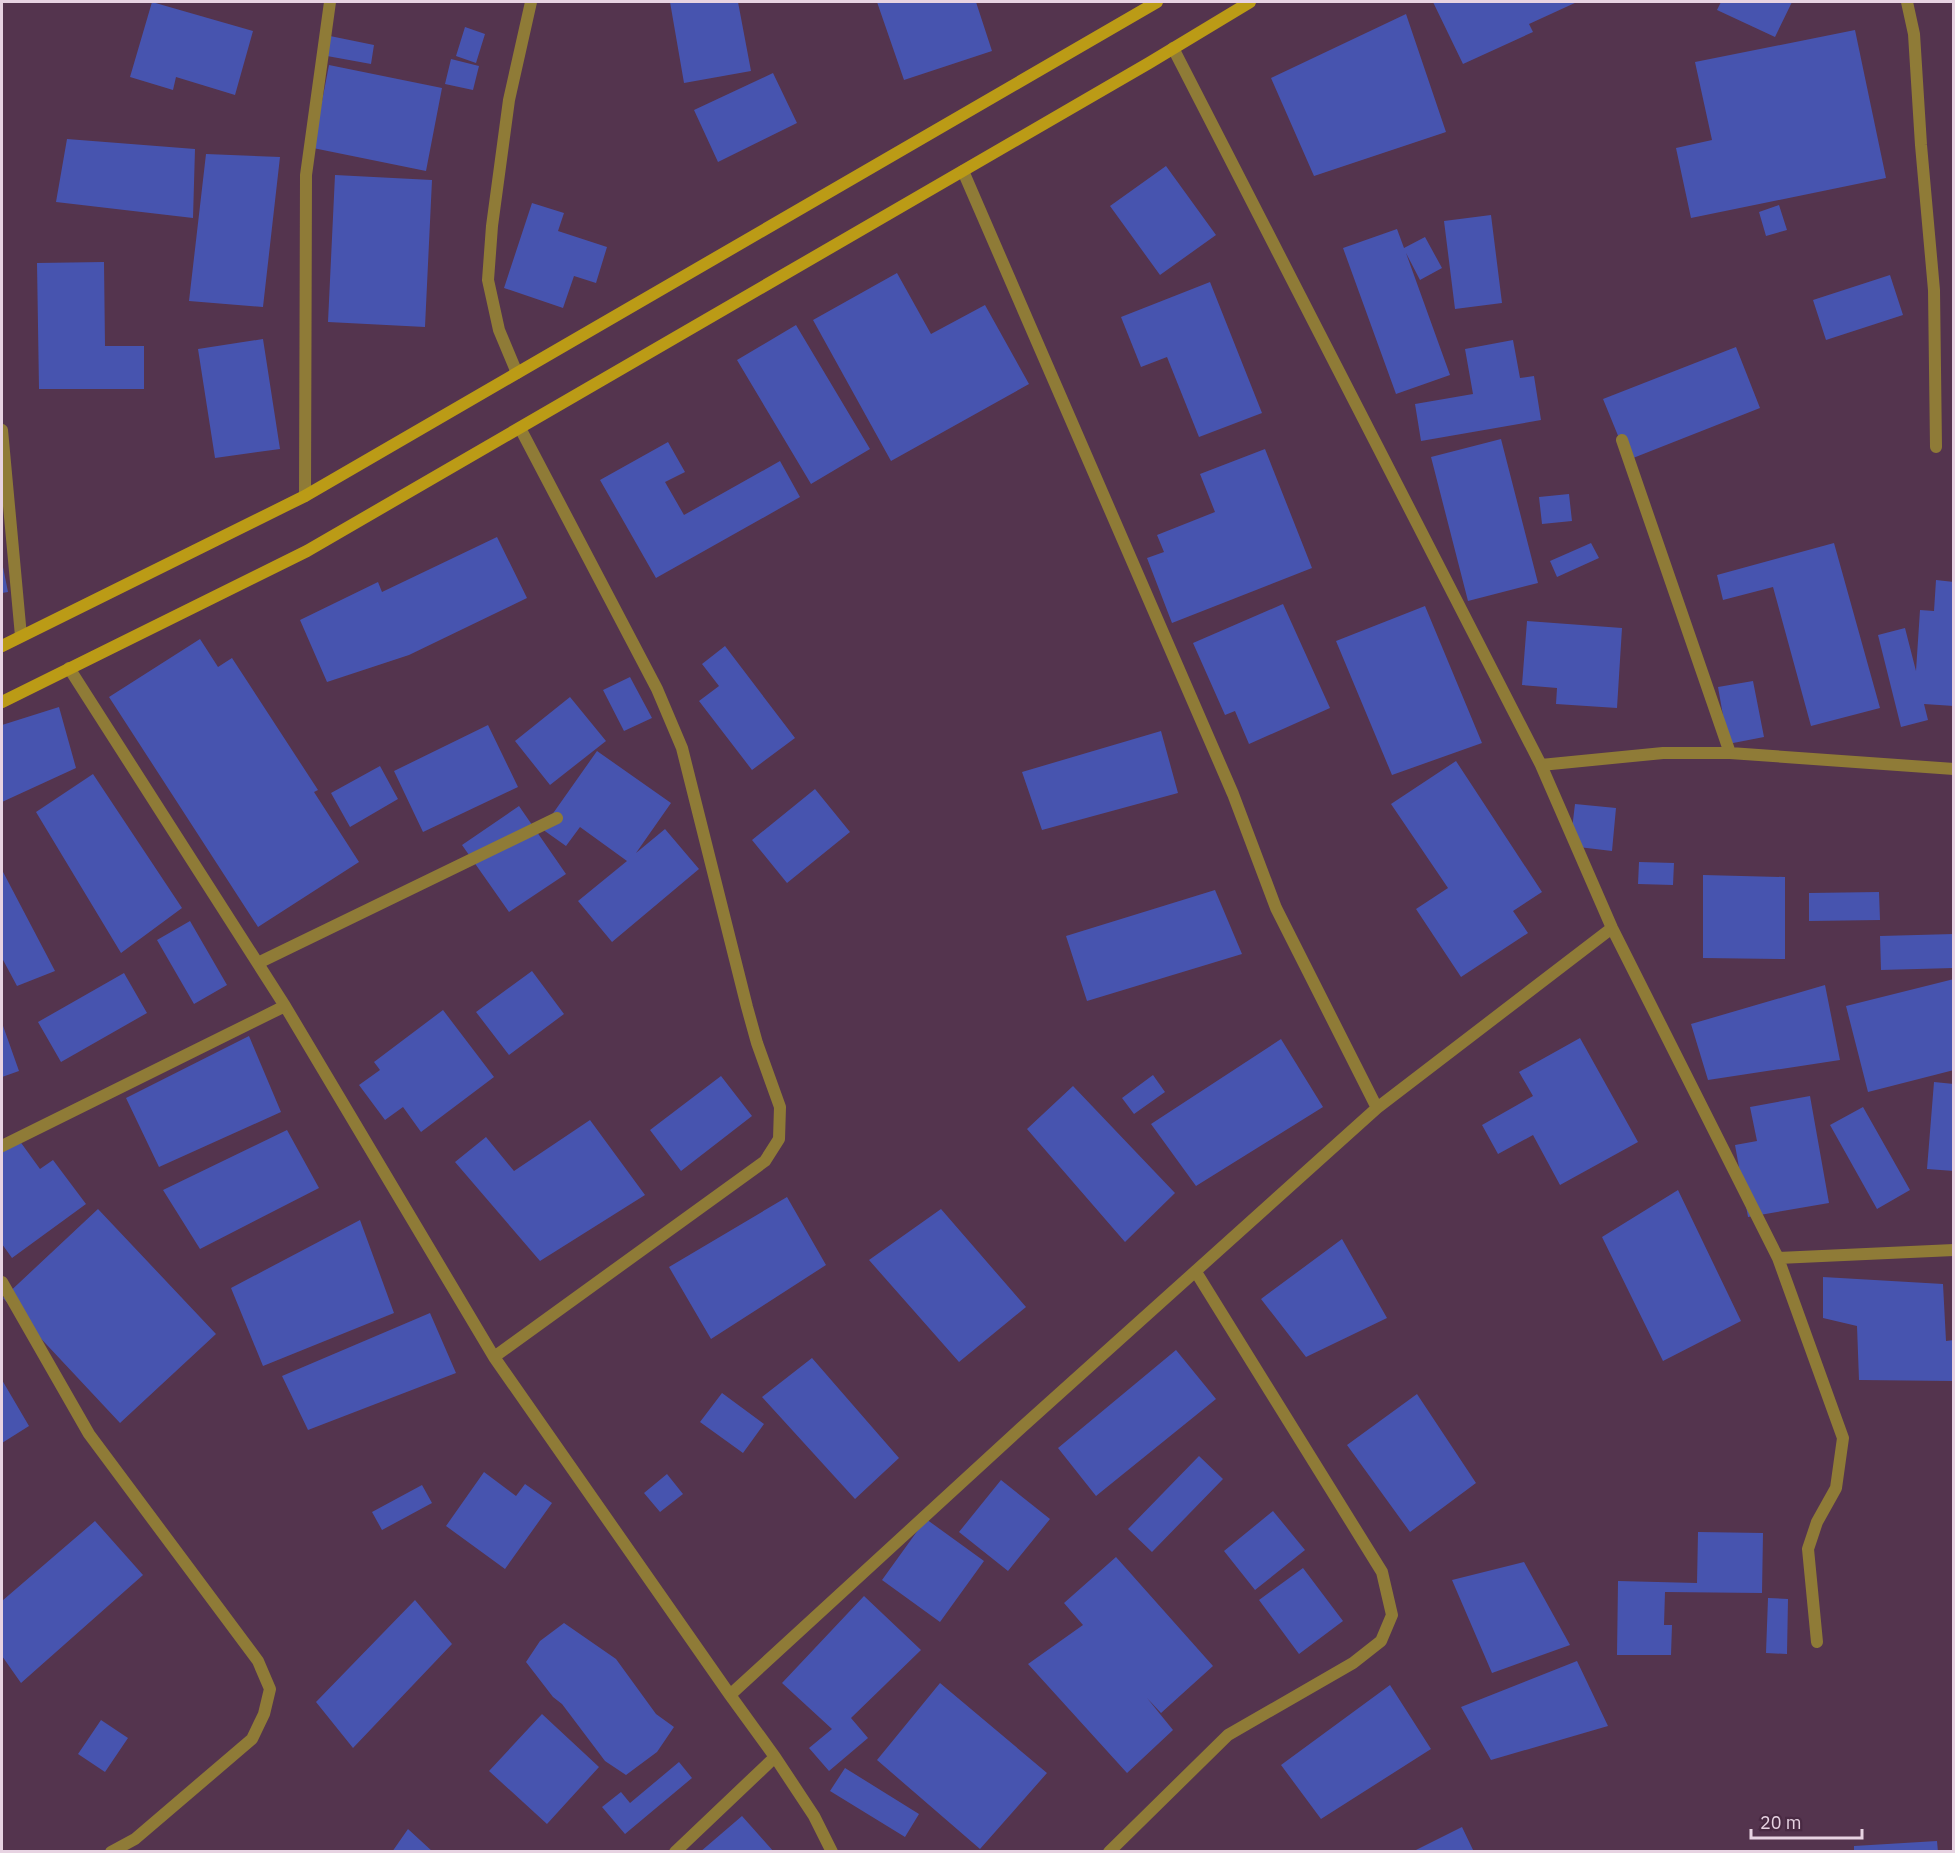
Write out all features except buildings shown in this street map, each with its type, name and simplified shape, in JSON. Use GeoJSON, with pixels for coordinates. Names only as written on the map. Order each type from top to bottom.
{"type":"FeatureCollection","features":[{"type":"Feature","properties":{"kind":"main road"},"geometry":{"type":"LineString","coordinates":[[2,646],[305,496],[1144,5],[1157,2]]}},
{"type":"Feature","properties":{"kind":"main road"},"geometry":{"type":"LineString","coordinates":[[2,702],[307,551],[1250,2]]}},
{"type":"Feature","properties":{"kind":"street"},"geometry":{"type":"LineString","coordinates":[[305,496],[306,175],[330,2]]}},
{"type":"Feature","properties":{"kind":"street"},"geometry":{"type":"LineString","coordinates":[[517,373],[499,330],[488,280],[492,226],[509,100],[531,2]]}},
{"type":"Feature","properties":{"kind":"street"},"geometry":{"type":"LineString","coordinates":[[1907,2],[1914,34],[1921,145],[1935,290],[1936,447]]}},
{"type":"Feature","properties":{"kind":"street"},"geometry":{"type":"LineString","coordinates":[[1173,48],[1540,765],[1612,928],[1778,1258],[1844,1438],[1836,1488],[1817,1522],[1808,1549],[1817,1642]]}},
{"type":"Feature","properties":{"kind":"street"},"geometry":{"type":"LineString","coordinates":[[963,171],[1233,794],[1276,908],[1377,1108]]}},
{"type":"Feature","properties":{"kind":"street"},"geometry":{"type":"LineString","coordinates":[[494,1357],[765,1161],[779,1139],[780,1107],[747,1007],[682,748],[657,689],[520,428]]}},
{"type":"Feature","properties":{"kind":"street"},"geometry":{"type":"LineString","coordinates":[[2,430],[21,636]]}},
{"type":"Feature","properties":{"kind":"street"},"geometry":{"type":"LineString","coordinates":[[1622,440],[1730,753]]}},
{"type":"Feature","properties":{"kind":"street"},"geometry":{"type":"LineString","coordinates":[[69,669],[285,1006],[494,1357],[730,1695],[776,1757],[814,1816],[831,1849],[843,1851]]}},
{"type":"Feature","properties":{"kind":"street"},"geometry":{"type":"LineString","coordinates":[[1540,765],[1663,753],[1730,753],[1953,769]]}},
{"type":"Feature","properties":{"kind":"street"},"geometry":{"type":"LineString","coordinates":[[258,963],[557,818]]}},
{"type":"Feature","properties":{"kind":"street"},"geometry":{"type":"LineString","coordinates":[[730,1695],[1021,1428],[1377,1108],[1612,928]]}},
{"type":"Feature","properties":{"kind":"street"},"geometry":{"type":"LineString","coordinates":[[2,1146],[285,1006]]}},
{"type":"Feature","properties":{"kind":"street"},"geometry":{"type":"LineString","coordinates":[[1778,1258],[1953,1250]]}},
{"type":"Feature","properties":{"kind":"street"},"geometry":{"type":"LineString","coordinates":[[1109,1851],[1227,1735],[1353,1663],[1381,1641],[1392,1615],[1383,1572],[1196,1272]]}},
{"type":"Feature","properties":{"kind":"street"},"geometry":{"type":"LineString","coordinates":[[2,1282],[89,1434],[258,1661],[270,1689],[264,1714],[252,1739],[135,1839],[111,1851]]}},
{"type":"Feature","properties":{"kind":"street"},"geometry":{"type":"LineString","coordinates":[[675,1851],[776,1757]]}}]}
